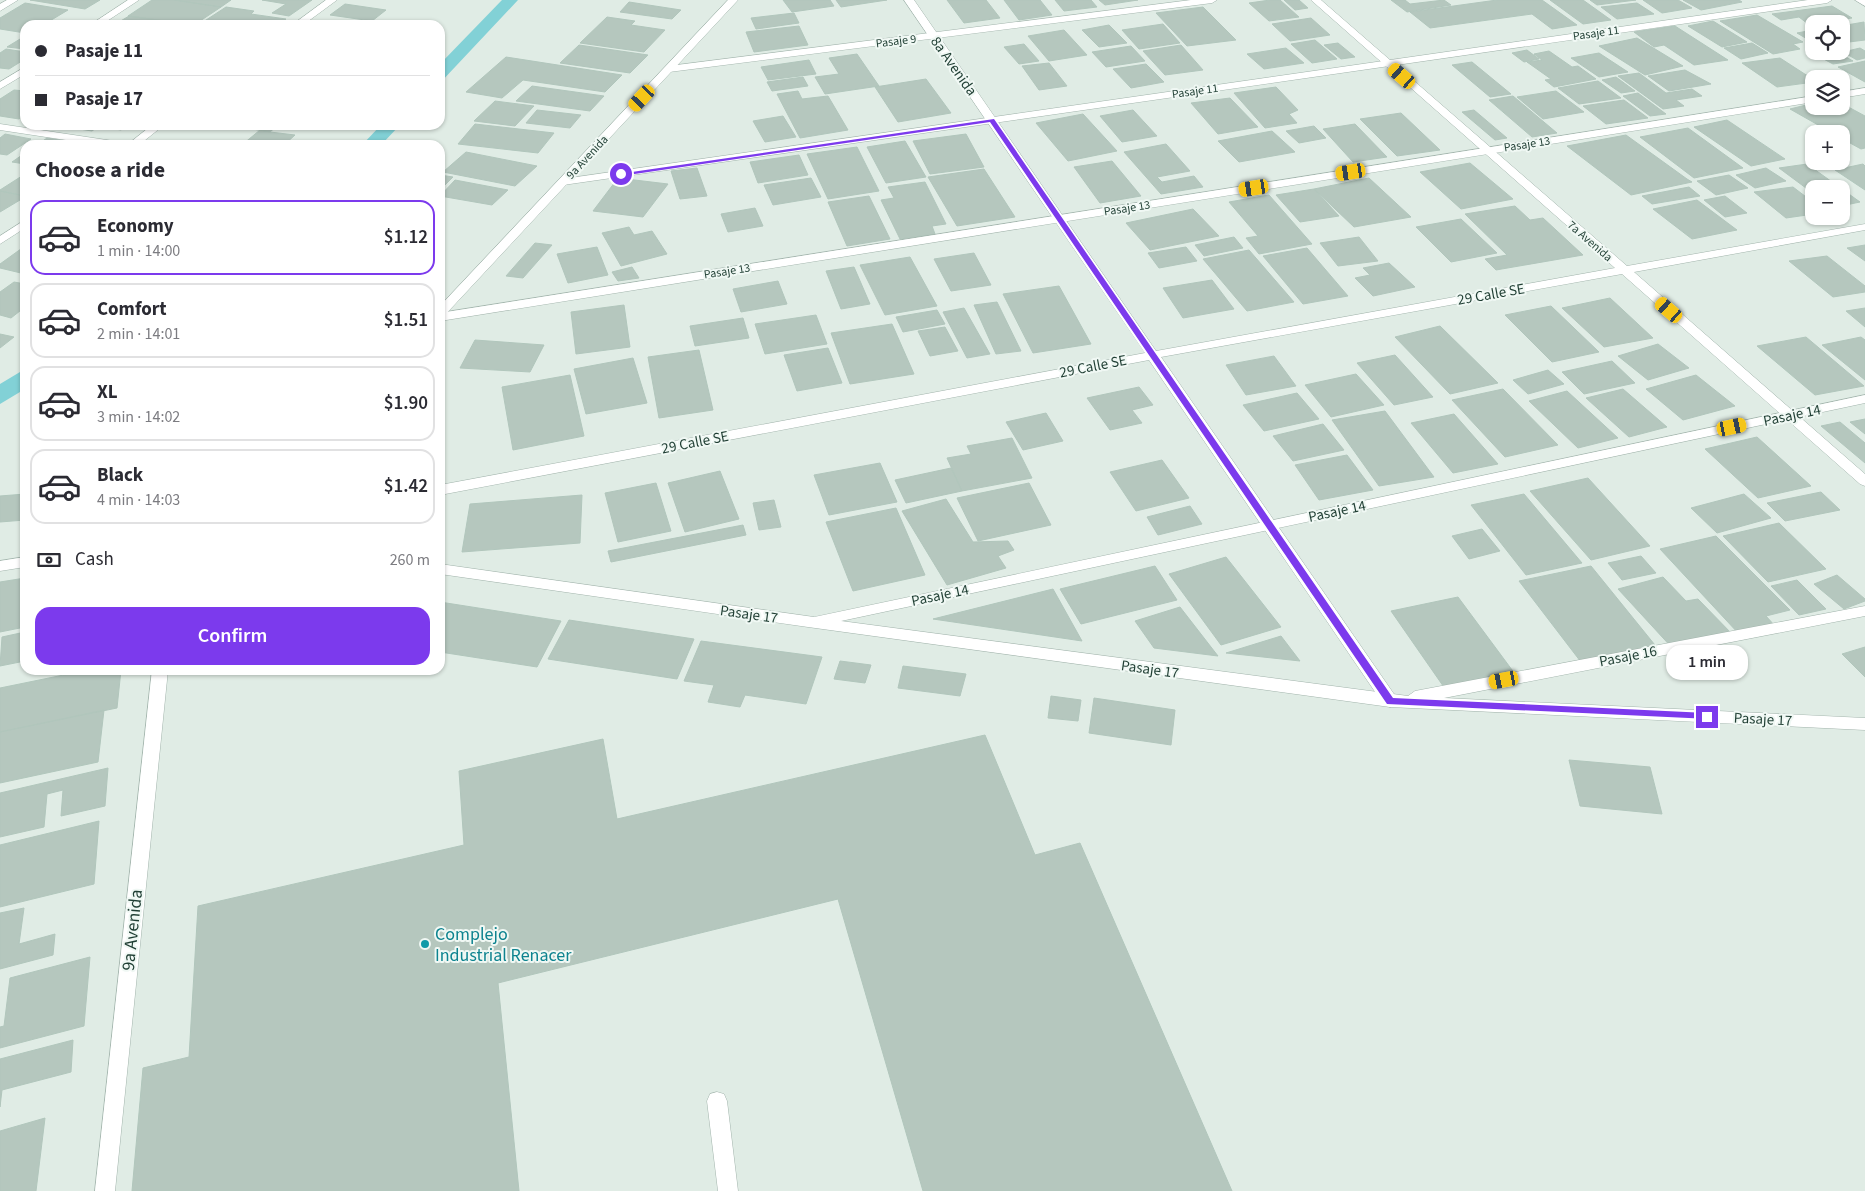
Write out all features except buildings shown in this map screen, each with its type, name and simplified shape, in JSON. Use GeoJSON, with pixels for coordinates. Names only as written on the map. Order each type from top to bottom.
{"type":"FeatureCollection","features":[{"type":"Feature","properties":{"kind":"street"},"geometry":{"type":"LineString","coordinates":[[0,4],[13,0]]}},
{"type":"Feature","properties":{"kind":"street"},"geometry":{"type":"LineString","coordinates":[[0,8],[13,0]]}},
{"type":"Feature","properties":{"kind":"street"},"geometry":{"type":"LineString","coordinates":[[103,20],[134,0]]}},
{"type":"Feature","properties":{"kind":"street"},"geometry":{"type":"LineString","coordinates":[[304,20],[332,0]]}},
{"type":"Feature","properties":{"kind":"street","name":"9a Avenida"},"geometry":{"type":"LineString","coordinates":[[445,308],[733,0]]}},
{"type":"Feature","properties":{"kind":"street","name":"8a Avenida"},"geometry":{"type":"LineString","coordinates":[[909,0],[1390,701]]}},
{"type":"Feature","properties":{"kind":"street","name":"Pasaje 9"},"geometry":{"type":"LineString","coordinates":[[669,69],[1212,0]]}},
{"type":"Feature","properties":{"kind":"street","name":"7a Avenida"},"geometry":{"type":"LineString","coordinates":[[1316,0],[1865,481]]}},
{"type":"Feature","properties":{"kind":"street","name":"Pasaje 11"},"geometry":{"type":"LineString","coordinates":[[563,182],[1827,0]]}},
{"type":"Feature","properties":{"kind":"street"},"geometry":{"type":"LineString","coordinates":[[1860,0],[1865,3]]}},
{"type":"Feature","properties":{"kind":"street"},"geometry":{"type":"LineString","coordinates":[[0,86],[20,73]]}},
{"type":"Feature","properties":{"kind":"street"},"geometry":{"type":"LineString","coordinates":[[1850,94],[1865,91]]}},
{"type":"Feature","properties":{"kind":"street","name":"Pasaje 13"},"geometry":{"type":"LineString","coordinates":[[445,315],[1805,100]]}},
{"type":"Feature","properties":{"kind":"street"},"geometry":{"type":"LineString","coordinates":[[0,127],[87,140]]}},
{"type":"Feature","properties":{"kind":"street"},"geometry":{"type":"LineString","coordinates":[[139,140],[152,130]]}},
{"type":"Feature","properties":{"kind":"street"},"geometry":{"type":"LineString","coordinates":[[0,241],[20,227]]}},
{"type":"Feature","properties":{"kind":"street","name":"29 Calle SE"},"geometry":{"type":"LineString","coordinates":[[445,489],[1152,355],[1865,227]]}},
{"type":"Feature","properties":{"kind":"street","name":"Pasaje 14"},"geometry":{"type":"LineString","coordinates":[[808,622],[1865,399]]}},
{"type":"Feature","properties":{"kind":"street"},"geometry":{"type":"LineString","coordinates":[[0,566],[20,563]]}},
{"type":"Feature","properties":{"kind":"street","name":"Pasaje 17"},"geometry":{"type":"LineString","coordinates":[[445,570],[808,622],[1390,701],[1865,724]]}},
{"type":"Feature","properties":{"kind":"street","name":"Pasaje 16"},"geometry":{"type":"LineString","coordinates":[[1390,701],[1865,611]]}},
{"type":"Feature","properties":{"kind":"street","name":"9a Avenida"},"geometry":{"type":"LineString","coordinates":[[105,1191],[159,675]]}},
{"type":"Feature","properties":{"kind":"street"},"geometry":{"type":"LineString","coordinates":[[717,1101],[728,1191]]}},
{"type":"Feature","properties":{"kind":"water"},"geometry":{"type":"Polygon","coordinates":[[[502,0],[518,0],[445,78],[445,59],[502,0]]]}},
{"type":"Feature","properties":{"kind":"water"},"geometry":{"type":"Polygon","coordinates":[[[376,130],[395,130],[386,140],[367,140],[376,130]]]}},
{"type":"Feature","properties":{"kind":"water"},"geometry":{"type":"Polygon","coordinates":[[[20,372],[20,392],[0,404],[0,384],[20,372]]]}},
{"type":"Feature","properties":{"kind":"place","name":"Complejo Industrial Renacer"},"geometry":{"type":"Point","coordinates":[425,944]}},
{"type":"Feature","properties":{"kind":"route"},"geometry":{"type":"LineString","coordinates":[[621,174],[992,120],[1390,701],[1707,717]]}}]}
